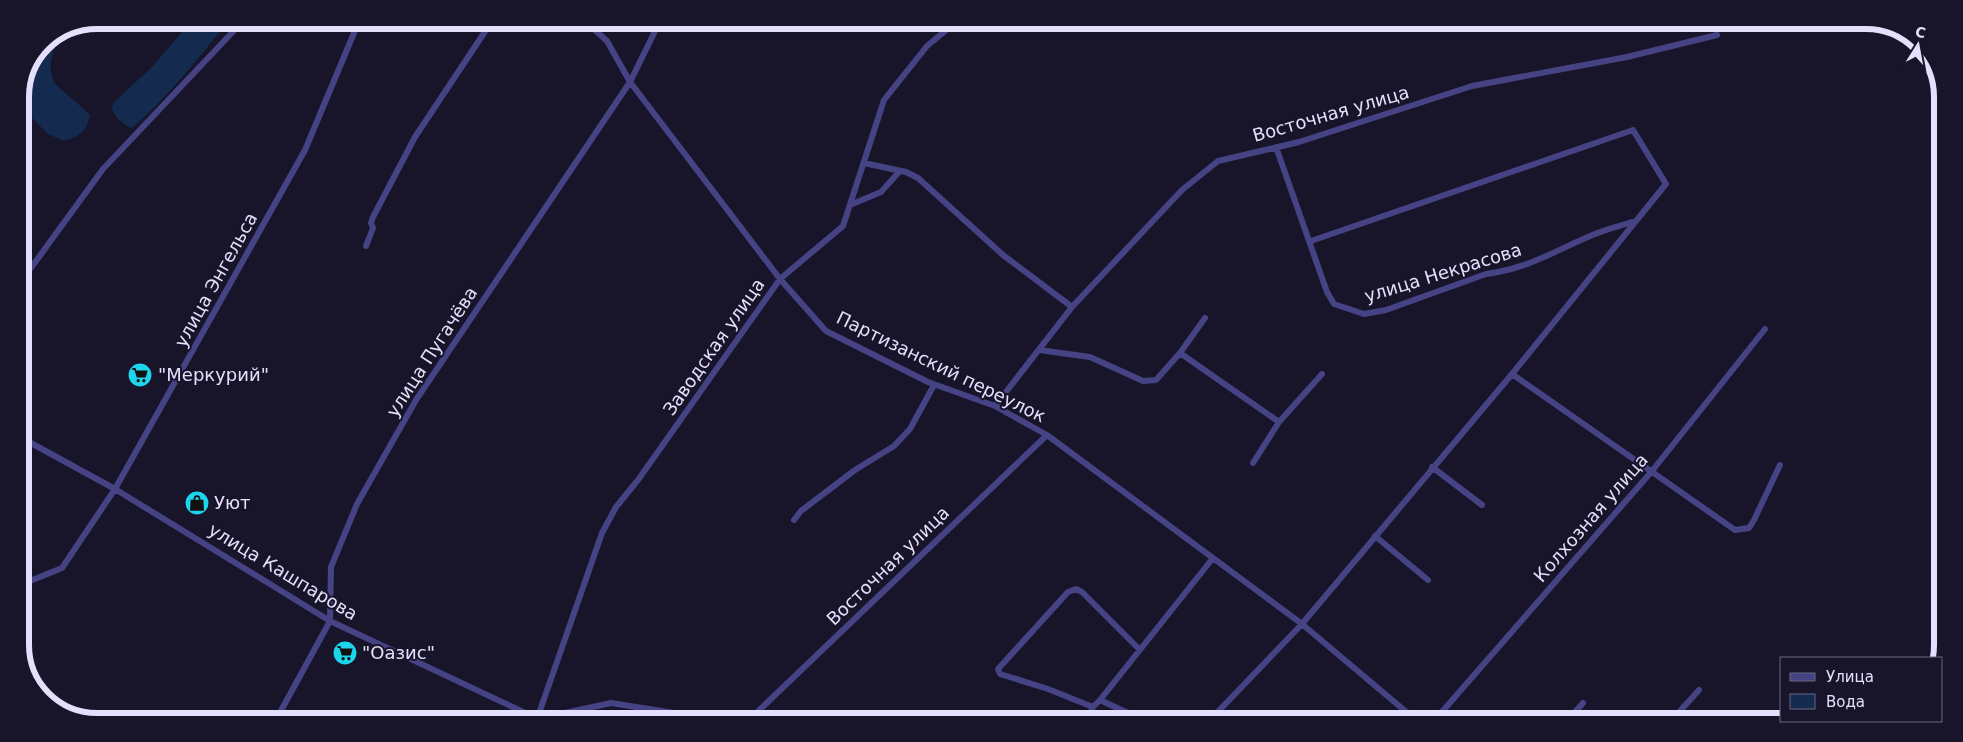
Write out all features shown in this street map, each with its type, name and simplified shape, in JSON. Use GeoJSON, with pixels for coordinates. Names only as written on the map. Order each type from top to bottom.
{"type":"FeatureCollection","features":[{"type":"Feature","properties":{"kind":"street"},"geometry":{"type":"LineString","coordinates":[[29,271],[103,168],[235,29]]}},
{"type":"Feature","properties":{"kind":"street","name":"улица Энгельса"},"geometry":{"type":"LineString","coordinates":[[29,582],[62,568],[115,489],[305,150],[356,29]]}},
{"type":"Feature","properties":{"kind":"street"},"geometry":{"type":"LineString","coordinates":[[366,246],[373,228],[373,217],[406,152],[487,29]]}},
{"type":"Feature","properties":{"kind":"street","name":"Партизанский переулок"},"geometry":{"type":"LineString","coordinates":[[594,29],[608,41],[630,82],[780,279],[826,331],[934,384],[995,406],[1047,435],[1302,624],[1408,713]]}},
{"type":"Feature","properties":{"kind":"street","name":"улица Пугачёва"},"geometry":{"type":"LineString","coordinates":[[280,713],[330,621],[330,567],[357,504],[416,400],[630,82],[656,29]]}},
{"type":"Feature","properties":{"kind":"street","name":"Заводская улица"},"geometry":{"type":"LineString","coordinates":[[539,713],[602,533],[616,507],[638,480],[780,279],[843,226],[884,100],[927,46],[948,29]]}},
{"type":"Feature","properties":{"kind":"street","name":"Восточная улица"},"geometry":{"type":"LineString","coordinates":[[995,406],[1072,307],[1182,190],[1218,161],[1300,142],[1472,86],[1627,57],[1717,34]]}},
{"type":"Feature","properties":{"kind":"street"},"geometry":{"type":"LineString","coordinates":[[1217,713],[1302,624],[1512,374],[1633,222],[1666,184],[1633,130],[1311,241]]}},
{"type":"Feature","properties":{"kind":"street","name":"улица Некрасова"},"geometry":{"type":"LineString","coordinates":[[1276,147],[1311,241],[1327,292],[1334,304],[1364,314],[1386,310],[1486,274],[1502,272],[1552,256],[1596,233],[1633,222]]}},
{"type":"Feature","properties":{"kind":"street"},"geometry":{"type":"LineString","coordinates":[[864,163],[906,172],[918,178],[1002,255],[1072,307]]}},
{"type":"Feature","properties":{"kind":"street"},"geometry":{"type":"LineString","coordinates":[[850,205],[882,192],[899,172]]}},
{"type":"Feature","properties":{"kind":"street"},"geometry":{"type":"LineString","coordinates":[[1039,350],[1090,357],[1143,381],[1156,380],[1180,354],[1205,318]]}},
{"type":"Feature","properties":{"kind":"street","name":"Колхозная улица"},"geometry":{"type":"LineString","coordinates":[[1441,713],[1652,470],[1765,330]]}},
{"type":"Feature","properties":{"kind":"street"},"geometry":{"type":"LineString","coordinates":[[1180,354],[1279,422]]}},
{"type":"Feature","properties":{"kind":"street"},"geometry":{"type":"LineString","coordinates":[[1254,464],[1279,422],[1322,374]]}},
{"type":"Feature","properties":{"kind":"street"},"geometry":{"type":"LineString","coordinates":[[1512,374],[1652,470],[1735,530],[1749,528],[1780,465]]}},
{"type":"Feature","properties":{"kind":"street"},"geometry":{"type":"LineString","coordinates":[[794,520],[801,511],[855,470],[894,446],[910,429],[934,384]]}},
{"type":"Feature","properties":{"kind":"street","name":"Восточная улица"},"geometry":{"type":"LineString","coordinates":[[756,713],[1047,435]]}},
{"type":"Feature","properties":{"kind":"street","name":"улица Кашпарова"},"geometry":{"type":"LineString","coordinates":[[29,442],[115,489],[330,621],[524,713]]}},
{"type":"Feature","properties":{"kind":"street"},"geometry":{"type":"LineString","coordinates":[[1432,467],[1482,505]]}},
{"type":"Feature","properties":{"kind":"street"},"geometry":{"type":"LineString","coordinates":[[1375,536],[1428,580]]}},
{"type":"Feature","properties":{"kind":"street"},"geometry":{"type":"LineString","coordinates":[[1089,713],[1092,707],[1100,700],[1139,649],[1214,558]]}},
{"type":"Feature","properties":{"kind":"street"},"geometry":{"type":"LineString","coordinates":[[1092,707],[1056,692],[1000,674],[998,668],[1068,592],[1076,589],[1082,592],[1139,649]]}},
{"type":"Feature","properties":{"kind":"street"},"geometry":{"type":"LineString","coordinates":[[1678,713],[1699,690]]}},
{"type":"Feature","properties":{"kind":"street"},"geometry":{"type":"LineString","coordinates":[[1100,700],[1128,713]]}},
{"type":"Feature","properties":{"kind":"street"},"geometry":{"type":"LineString","coordinates":[[1574,713],[1583,702]]}},
{"type":"Feature","properties":{"kind":"street"},"geometry":{"type":"LineString","coordinates":[[567,713],[611,704],[672,713]]}},
{"type":"Feature","properties":{"kind":"water"},"geometry":{"type":"Polygon","coordinates":[[[184,29],[222,29],[171,90],[132,128],[120,120],[112,109],[113,103],[152,67],[184,29]]]}},
{"type":"Feature","properties":{"kind":"water"},"geometry":{"type":"Polygon","coordinates":[[[62,39],[51,61],[52,76],[57,86],[90,115],[87,126],[74,137],[64,141],[48,134],[29,115],[30,84],[40,59],[62,39]]]}},
{"type":"Feature","properties":{"kind":"place","name":"\"Меркурий\""},"geometry":{"type":"Point","coordinates":[140,375]}},
{"type":"Feature","properties":{"kind":"place","name":"Уют"},"geometry":{"type":"Point","coordinates":[197,503]}},
{"type":"Feature","properties":{"kind":"place","name":"\"Оазис\""},"geometry":{"type":"Point","coordinates":[345,653]}}]}
